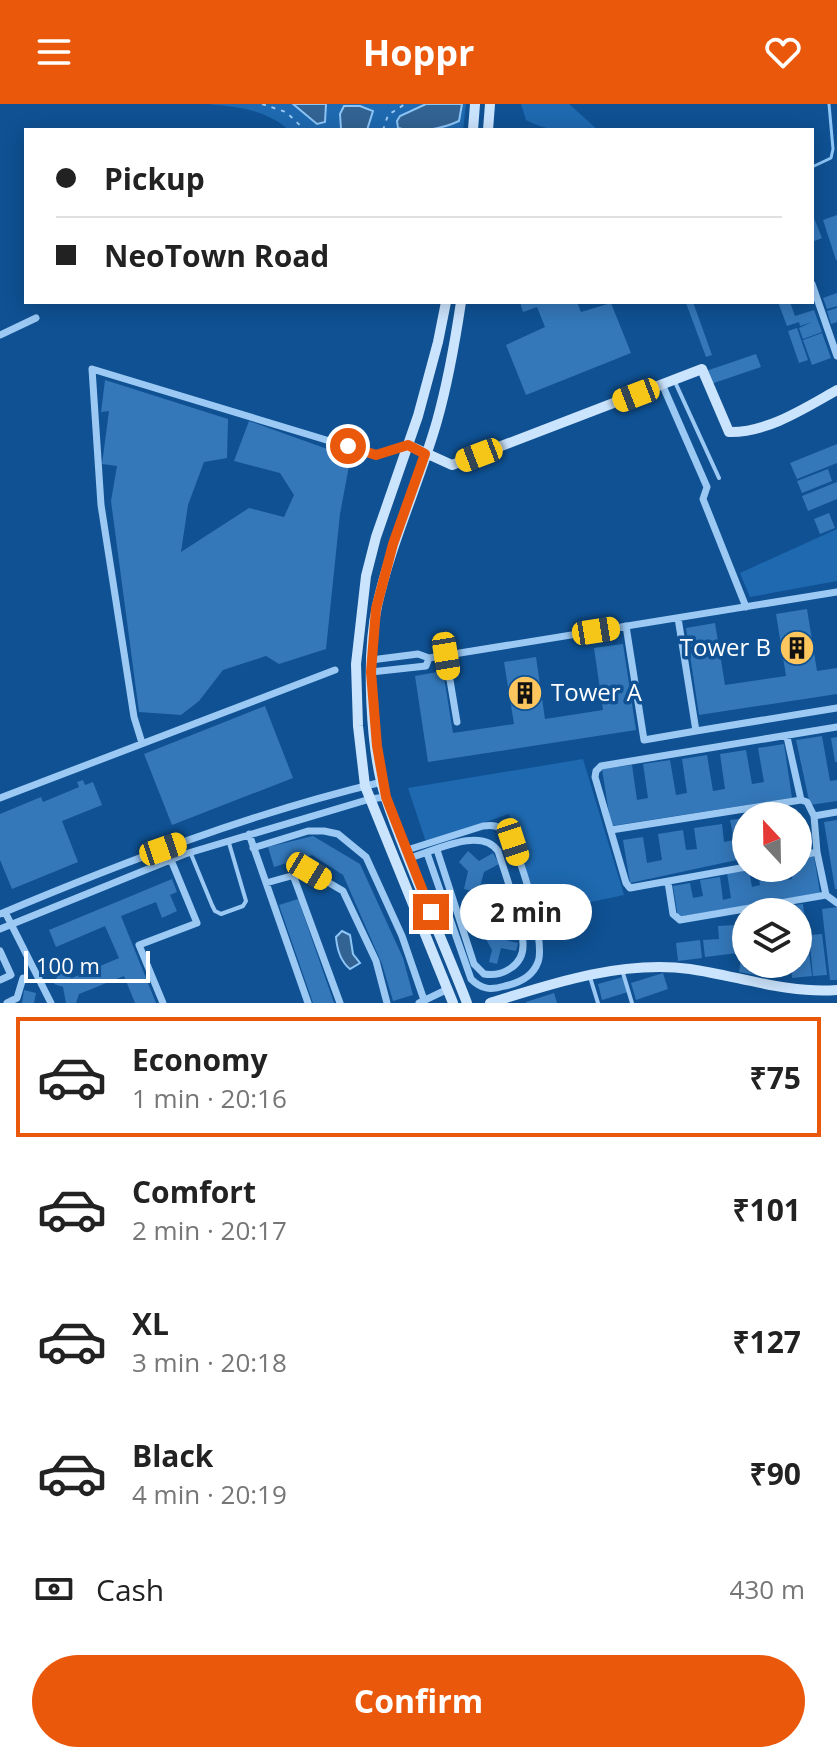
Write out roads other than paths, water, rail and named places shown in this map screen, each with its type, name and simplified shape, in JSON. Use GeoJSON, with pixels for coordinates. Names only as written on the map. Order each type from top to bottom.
{"type":"FeatureCollection","features":[{"type":"Feature","properties":{"kind":"street"},"geometry":{"type":"LineString","coordinates":[[473,128],[475,104]]}},
{"type":"Feature","properties":{"kind":"street"},"geometry":{"type":"LineString","coordinates":[[488,128],[490,104]]}},
{"type":"Feature","properties":{"kind":"street"},"geometry":{"type":"LineString","coordinates":[[814,290],[837,356]]}},
{"type":"Feature","properties":{"kind":"street"},"geometry":{"type":"LineString","coordinates":[[253,846],[308,831],[338,834],[366,857],[402,936],[422,1002],[448,995],[365,786],[358,726],[358,631],[366,576],[408,445],[438,342],[446,304]]}},
{"type":"Feature","properties":{"kind":"street"},"geometry":{"type":"LineString","coordinates":[[461,304],[454,349],[436,423],[393,544],[376,609],[371,666],[372,703],[386,797],[467,1003]]}},
{"type":"Feature","properties":{"kind":"street"},"geometry":{"type":"LineString","coordinates":[[0,335],[36,318]]}},
{"type":"Feature","properties":{"kind":"street"},"geometry":{"type":"LineString","coordinates":[[142,743],[134,717],[101,505],[92,369],[376,455],[408,445],[452,465],[702,369],[729,432],[742,433],[789,416],[837,390]]}},
{"type":"Feature","properties":{"kind":"street"},"geometry":{"type":"LineString","coordinates":[[662,384],[707,487],[703,499],[746,607]]}},
{"type":"Feature","properties":{"kind":"street"},"geometry":{"type":"LineString","coordinates":[[371,666],[418,654],[429,658],[446,656],[837,592]]}},
{"type":"Feature","properties":{"kind":"street"},"geometry":{"type":"LineString","coordinates":[[678,618],[696,731]]}},
{"type":"Feature","properties":{"kind":"street"},"geometry":{"type":"LineString","coordinates":[[626,626],[644,740],[837,708]]}},
{"type":"Feature","properties":{"kind":"street"},"geometry":{"type":"LineString","coordinates":[[446,656],[457,722]]}},
{"type":"Feature","properties":{"kind":"street"},"geometry":{"type":"LineString","coordinates":[[0,798],[335,670]]}},
{"type":"Feature","properties":{"kind":"street"},"geometry":{"type":"LineString","coordinates":[[732,870],[630,888],[595,777],[596,771],[601,766],[837,727]]}},
{"type":"Feature","properties":{"kind":"street"},"geometry":{"type":"LineString","coordinates":[[787,737],[801,800]]}},
{"type":"Feature","properties":{"kind":"street"},"geometry":{"type":"LineString","coordinates":[[51,1003],[3,913],[163,849],[254,817],[382,782]]}},
{"type":"Feature","properties":{"kind":"street"},"geometry":{"type":"LineString","coordinates":[[0,929],[190,852],[386,797]]}},
{"type":"Feature","properties":{"kind":"street"},"geometry":{"type":"LineString","coordinates":[[611,830],[801,800],[807,802],[814,816],[817,852],[826,895],[837,903]]}},
{"type":"Feature","properties":{"kind":"street"},"geometry":{"type":"LineString","coordinates":[[814,816],[837,812]]}},
{"type":"Feature","properties":{"kind":"street"},"geometry":{"type":"LineString","coordinates":[[408,854],[483,826],[494,825],[504,830],[513,842],[541,945],[533,971],[512,984],[494,989],[486,989],[471,979],[427,853]]}},
{"type":"Feature","properties":{"kind":"street"},"geometry":{"type":"LineString","coordinates":[[249,834],[308,1003]]}},
{"type":"Feature","properties":{"kind":"street"},"geometry":{"type":"LineString","coordinates":[[408,854],[427,853],[437,850],[479,838],[490,842],[498,851],[524,947],[516,964],[503,974],[484,974],[474,964],[437,850]]}},
{"type":"Feature","properties":{"kind":"street"},"geometry":{"type":"LineString","coordinates":[[812,853],[817,852]]}},
{"type":"Feature","properties":{"kind":"street"},"geometry":{"type":"LineString","coordinates":[[163,1003],[139,945],[197,923],[171,860]]}},
{"type":"Feature","properties":{"kind":"street"},"geometry":{"type":"LineString","coordinates":[[266,883],[309,871],[343,891],[376,961],[387,1003]]}},
{"type":"Feature","properties":{"kind":"street"},"geometry":{"type":"LineString","coordinates":[[293,875],[340,1003]]}},
{"type":"Feature","properties":{"kind":"street"},"geometry":{"type":"LineString","coordinates":[[668,882],[673,914],[680,920],[826,895]]}},
{"type":"Feature","properties":{"kind":"street"},"geometry":{"type":"LineString","coordinates":[[0,951],[11,975]]}},
{"type":"Feature","properties":{"kind":"street"},"geometry":{"type":"LineString","coordinates":[[490,1003],[589,975],[638,968],[688,969],[759,984],[836,990]]}},
{"type":"Feature","properties":{"kind":"street"},"geometry":{"type":"LineString","coordinates":[[0,980],[11,975],[23,978],[36,972]]}},
{"type":"Feature","properties":{"kind":"street"},"geometry":{"type":"LineString","coordinates":[[7,1003],[17,998],[23,978]]}},
{"type":"Feature","properties":{"kind":"lane"},"geometry":{"type":"LineString","coordinates":[[674,380],[719,478]]}},
{"type":"Feature","properties":{"kind":"lane"},"geometry":{"type":"LineString","coordinates":[[190,852],[215,911],[221,914],[243,906],[246,901],[228,840]]}},
{"type":"Feature","properties":{"kind":"lane"},"geometry":{"type":"LineString","coordinates":[[622,970],[632,1003]]}},
{"type":"Feature","properties":{"kind":"lane"},"geometry":{"type":"LineString","coordinates":[[589,975],[598,1003]]}},
{"type":"Feature","properties":{"kind":"lane"},"geometry":{"type":"LineString","coordinates":[[836,990],[836,1003]]}},
{"type":"Feature","properties":{"kind":"waterway"},"geometry":{"type":"LineString","coordinates":[[814,166],[831,158],[829,104]]}},
{"type":"Feature","properties":{"kind":"place","name":"Tower B"},"geometry":{"type":"Point","coordinates":[797,648]}},
{"type":"Feature","properties":{"kind":"place","name":"Tower A"},"geometry":{"type":"Point","coordinates":[525,693]}}]}
